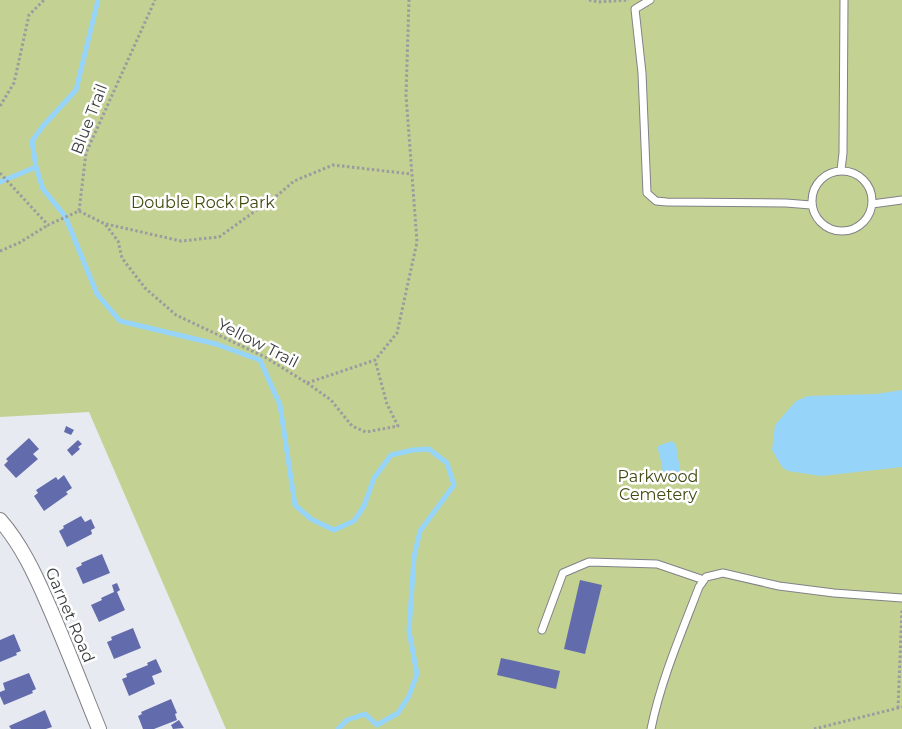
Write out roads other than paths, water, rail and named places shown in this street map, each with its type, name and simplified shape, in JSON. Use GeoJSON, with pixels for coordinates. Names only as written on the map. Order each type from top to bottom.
{"type":"FeatureCollection","features":[{"type":"Feature","properties":{"kind":"street","name":"Garnet Road"},"geometry":{"type":"LineString","coordinates":[[0,520],[16,540],[28,561],[99,729]]}},
{"type":"Feature","properties":{"kind":"lane"},"geometry":{"type":"LineString","coordinates":[[650,0],[635,10],[642,73],[647,193],[656,201],[668,202],[811,205]]}},
{"type":"Feature","properties":{"kind":"lane"},"geometry":{"type":"LineString","coordinates":[[841,170],[843,153],[844,0]]}},
{"type":"Feature","properties":{"kind":"lane"},"geometry":{"type":"LineString","coordinates":[[841,170],[853,172],[864,180],[871,191],[872,204],[866,220],[851,230],[834,231],[818,221],[811,205],[813,188],[824,175],[841,170]]}},
{"type":"Feature","properties":{"kind":"lane"},"geometry":{"type":"LineString","coordinates":[[872,204],[902,200]]}},
{"type":"Feature","properties":{"kind":"lane"},"geometry":{"type":"LineString","coordinates":[[542,630],[563,573],[590,562],[657,564],[704,580]]}},
{"type":"Feature","properties":{"kind":"lane"},"geometry":{"type":"LineString","coordinates":[[651,729],[658,698],[672,656],[699,587],[706,577],[722,573],[797,588],[842,594],[902,598]]}},
{"type":"Feature","properties":{"kind":"water"},"geometry":{"type":"Polygon","coordinates":[[[902,390],[902,467],[821,476],[788,471],[782,467],[772,450],[775,425],[796,401],[808,396],[876,394],[902,390]]]}},
{"type":"Feature","properties":{"kind":"water"},"geometry":{"type":"Polygon","coordinates":[[[672,441],[676,445],[680,470],[678,478],[665,481],[661,477],[662,464],[658,446],[672,441]]]}},
{"type":"Feature","properties":{"kind":"waterway"},"geometry":{"type":"LineString","coordinates":[[98,0],[76,90],[32,141],[36,167],[43,189],[65,216],[97,294],[120,321],[216,344],[260,360],[280,405],[295,505],[311,519],[334,530],[354,521],[364,506],[374,478],[391,455],[413,450],[429,449],[447,463],[454,485],[420,531],[414,557],[409,631],[417,674],[409,696],[398,713],[377,725],[365,714],[347,720],[338,729]]}},
{"type":"Feature","properties":{"kind":"waterway"},"geometry":{"type":"LineString","coordinates":[[0,182],[36,167]]}},
{"type":"Feature","properties":{"kind":"park label","name":"Double Rock Park"},"geometry":{"type":"Point","coordinates":[203,202]}},
{"type":"Feature","properties":{"kind":"park label","name":"Parkwood Cemetery"},"geometry":{"type":"Point","coordinates":[658,485]}}]}
